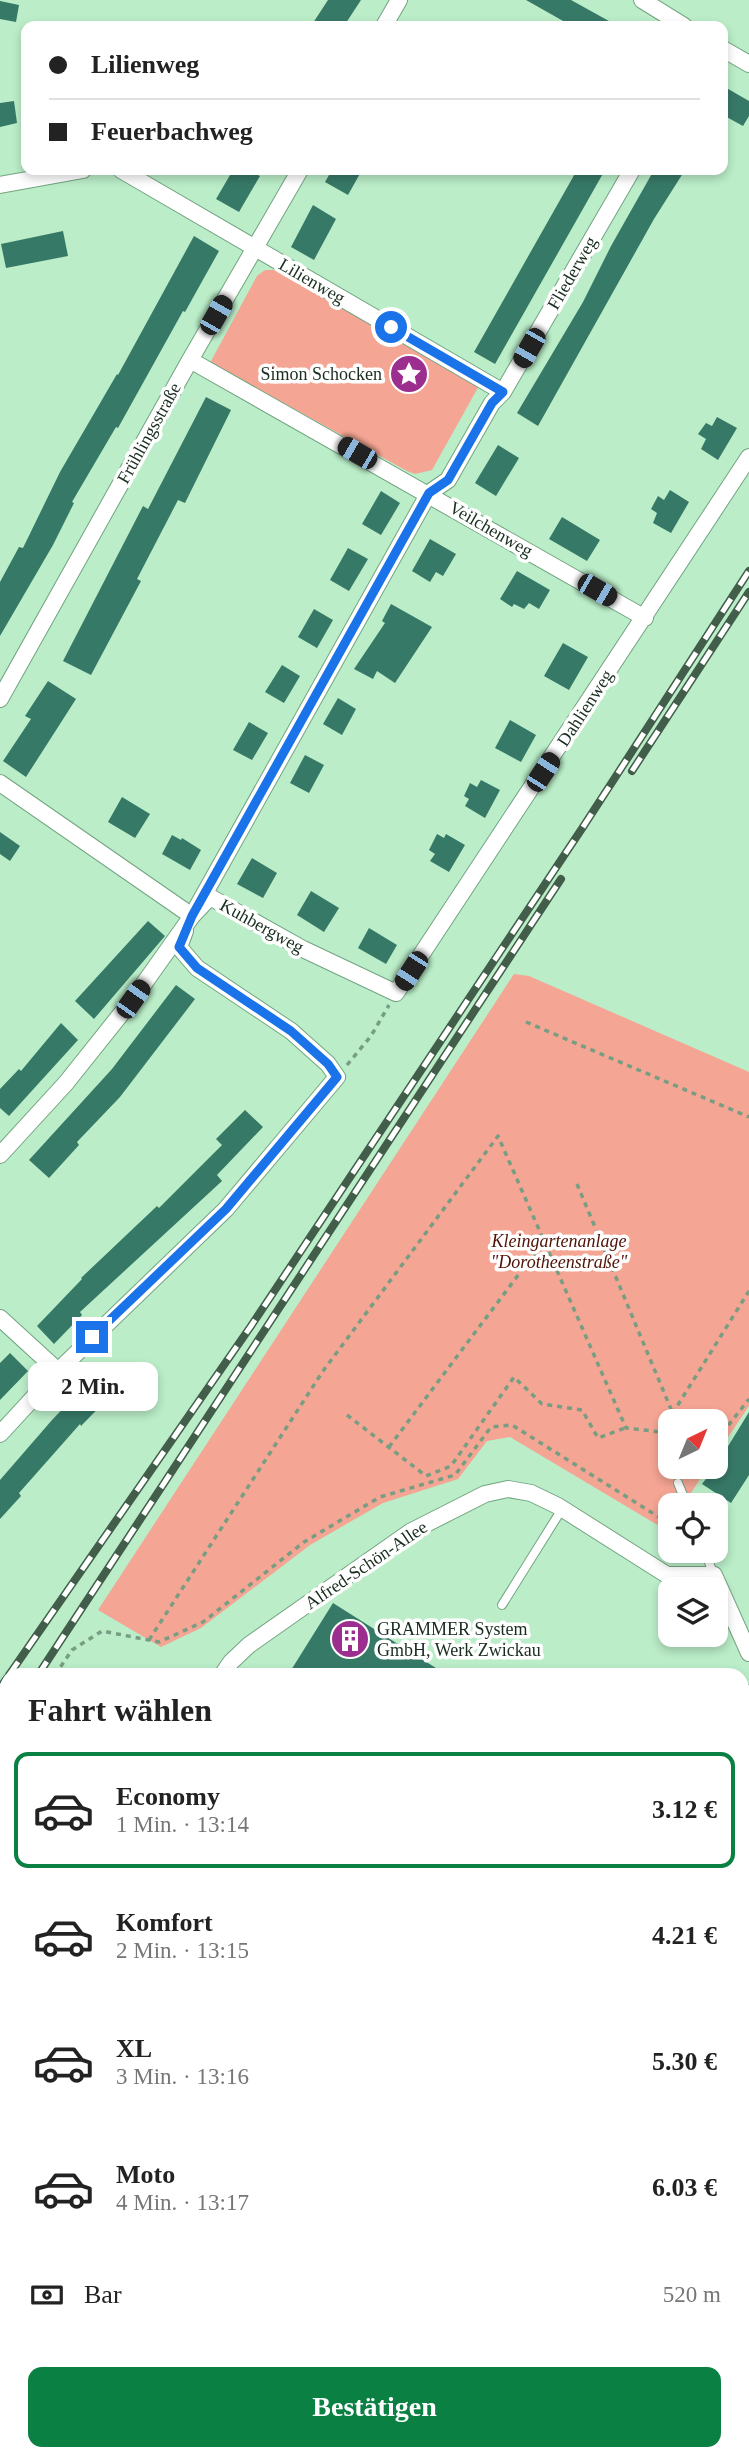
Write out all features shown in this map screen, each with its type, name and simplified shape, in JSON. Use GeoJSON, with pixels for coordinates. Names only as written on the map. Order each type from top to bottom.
{"type":"FeatureCollection","features":[{"type":"Feature","properties":{"kind":"street"},"geometry":{"type":"LineString","coordinates":[[387,21],[399,0]]}},
{"type":"Feature","properties":{"kind":"street"},"geometry":{"type":"LineString","coordinates":[[642,0],[676,21]]}},
{"type":"Feature","properties":{"kind":"street"},"geometry":{"type":"LineString","coordinates":[[728,52],[749,64]]}},
{"type":"Feature","properties":{"kind":"street"},"geometry":{"type":"LineString","coordinates":[[0,186],[57,175]]}},
{"type":"Feature","properties":{"kind":"street","name":"Lilienweg"},"geometry":{"type":"LineString","coordinates":[[130,175],[503,392]]}},
{"type":"Feature","properties":{"kind":"street","name":"Frühlingsstraße"},"geometry":{"type":"LineString","coordinates":[[0,699],[297,175]]}},
{"type":"Feature","properties":{"kind":"street","name":"Fliederweg"},"geometry":{"type":"LineString","coordinates":[[192,916],[429,493],[448,480],[492,403],[503,392],[629,175]]}},
{"type":"Feature","properties":{"kind":"street","name":"Veilchenweg"},"geometry":{"type":"LineString","coordinates":[[190,360],[429,493],[645,618]]}},
{"type":"Feature","properties":{"kind":"street","name":"Dahlienweg"},"geometry":{"type":"LineString","coordinates":[[397,993],[749,457]]}},
{"type":"Feature","properties":{"kind":"street","name":"Kuhbergweg"},"geometry":{"type":"LineString","coordinates":[[0,783],[192,916],[210,897],[303,949],[397,993]]}},
{"type":"Feature","properties":{"kind":"street"},"geometry":{"type":"LineString","coordinates":[[0,1434],[58,1371],[226,1209],[337,1077],[328,1064],[291,1031],[197,968],[179,947],[192,916]]}},
{"type":"Feature","properties":{"kind":"street"},"geometry":{"type":"LineString","coordinates":[[0,1155],[66,1083],[108,1031],[192,916]]}},
{"type":"Feature","properties":{"kind":"street"},"geometry":{"type":"LineString","coordinates":[[0,1318],[58,1371]]}},
{"type":"Feature","properties":{"kind":"street","name":"Alfred-Schön-Allee"},"geometry":{"type":"LineString","coordinates":[[227,1668],[248,1645],[410,1532],[485,1494],[508,1489],[531,1493],[562,1509],[667,1576],[714,1575]]}},
{"type":"Feature","properties":{"kind":"street"},"geometry":{"type":"LineString","coordinates":[[714,1575],[749,1653]]}},
{"type":"Feature","properties":{"kind":"lane"},"geometry":{"type":"LineString","coordinates":[[678,1483],[682,1493]]}},
{"type":"Feature","properties":{"kind":"lane"},"geometry":{"type":"LineString","coordinates":[[502,1605],[562,1509]]}},
{"type":"Feature","properties":{"kind":"lane"},"geometry":{"type":"LineString","coordinates":[[709,1563],[714,1575]]}},
{"type":"Feature","properties":{"kind":"path"},"geometry":{"type":"LineString","coordinates":[[337,1077],[371,1036],[397,993]]}},
{"type":"Feature","properties":{"kind":"path"},"geometry":{"type":"LineString","coordinates":[[526,1022],[749,1117]]}},
{"type":"Feature","properties":{"kind":"path"},"geometry":{"type":"LineString","coordinates":[[149,1640],[323,1371],[498,1136],[626,1428]]}},
{"type":"Feature","properties":{"kind":"path"},"geometry":{"type":"LineString","coordinates":[[577,1184],[671,1409]]}},
{"type":"Feature","properties":{"kind":"path"},"geometry":{"type":"LineString","coordinates":[[389,1447],[544,1241]]}},
{"type":"Feature","properties":{"kind":"path"},"geometry":{"type":"LineString","coordinates":[[676,1409],[749,1291]]}},
{"type":"Feature","properties":{"kind":"path"},"geometry":{"type":"LineString","coordinates":[[347,1415],[426,1476],[451,1466],[514,1377],[542,1404],[582,1410],[598,1438],[626,1428],[658,1432]]}},
{"type":"Feature","properties":{"kind":"path"},"geometry":{"type":"LineString","coordinates":[[728,1426],[749,1399]]}},
{"type":"Feature","properties":{"kind":"path"},"geometry":{"type":"LineString","coordinates":[[60,1668],[72,1650],[102,1631],[159,1642],[203,1622],[304,1542],[380,1497],[455,1475],[491,1427],[512,1425],[658,1516]]}},
{"type":"Feature","properties":{"kind":"green space"},"geometry":{"type":"Polygon","coordinates":[[[265,270],[276,270],[289,275],[480,384],[432,470],[415,474],[407,471],[210,363],[257,276],[265,270]]]}},
{"type":"Feature","properties":{"kind":"green space","name":"Kleingartenanlage \"Dorotheenstraße\""},"geometry":{"type":"Polygon","coordinates":[[[514,974],[529,976],[749,1072],[749,1406],[728,1437],[728,1409],[658,1409],[658,1479],[700,1479],[691,1493],[658,1493],[658,1525],[510,1437],[487,1441],[458,1479],[383,1503],[310,1545],[201,1628],[161,1647],[98,1610],[514,974]]]}},
{"type":"Feature","properties":{"kind":"building"},"geometry":{"type":"Polygon","coordinates":[[[328,0],[361,0],[347,21],[314,21],[328,0]]]}},
{"type":"Feature","properties":{"kind":"building"},"geometry":{"type":"Polygon","coordinates":[[[526,0],[571,0],[609,21],[563,21],[526,0]]]}},
{"type":"Feature","properties":{"kind":"building"},"geometry":{"type":"Polygon","coordinates":[[[0,1],[19,5],[16,22],[0,19],[0,1]]]}},
{"type":"Feature","properties":{"kind":"building"},"geometry":{"type":"Polygon","coordinates":[[[728,89],[749,101],[749,116],[743,126],[728,118],[728,89]]]}},
{"type":"Feature","properties":{"kind":"building"},"geometry":{"type":"Polygon","coordinates":[[[14,101],[17,123],[0,127],[0,103],[14,101]]]}},
{"type":"Feature","properties":{"kind":"building"},"geometry":{"type":"Polygon","coordinates":[[[230,175],[260,176],[239,212],[216,199],[230,175]]]}},
{"type":"Feature","properties":{"kind":"building"},"geometry":{"type":"Polygon","coordinates":[[[329,175],[359,175],[348,195],[325,182],[329,175]]]}},
{"type":"Feature","properties":{"kind":"building"},"geometry":{"type":"Polygon","coordinates":[[[574,175],[602,175],[495,364],[474,352],[574,175]]]}},
{"type":"Feature","properties":{"kind":"building"},"geometry":{"type":"Polygon","coordinates":[[[651,175],[682,175],[654,219],[538,426],[517,413],[583,302],[651,175]]]}},
{"type":"Feature","properties":{"kind":"building"},"geometry":{"type":"Polygon","coordinates":[[[313,205],[336,219],[314,260],[291,247],[313,205]]]}},
{"type":"Feature","properties":{"kind":"building"},"geometry":{"type":"Polygon","coordinates":[[[63,231],[68,256],[6,268],[1,244],[63,231]]]}},
{"type":"Feature","properties":{"kind":"building"},"geometry":{"type":"Polygon","coordinates":[[[194,236],[219,251],[118,428],[116,427],[72,502],[74,503],[53,545],[0,636],[0,582],[19,547],[23,548],[60,472],[118,375],[194,236]]]}},
{"type":"Feature","properties":{"kind":"building"},"geometry":{"type":"Polygon","coordinates":[[[206,397],[231,410],[185,503],[178,500],[137,579],[141,581],[91,675],[63,661],[143,506],[148,509],[206,397]]]}},
{"type":"Feature","properties":{"kind":"building"},"geometry":{"type":"Polygon","coordinates":[[[717,417],[737,428],[718,460],[701,449],[706,439],[698,434],[706,423],[712,426],[717,417]]]}},
{"type":"Feature","properties":{"kind":"building"},"geometry":{"type":"Polygon","coordinates":[[[498,445],[519,458],[496,496],[475,483],[498,445]]]}},
{"type":"Feature","properties":{"kind":"building"},"geometry":{"type":"Polygon","coordinates":[[[670,490],[689,502],[671,533],[653,523],[657,513],[651,509],[658,496],[664,500],[670,490]]]}},
{"type":"Feature","properties":{"kind":"building"},"geometry":{"type":"Polygon","coordinates":[[[381,491],[400,503],[381,535],[362,524],[381,491]]]}},
{"type":"Feature","properties":{"kind":"building"},"geometry":{"type":"Polygon","coordinates":[[[562,517],[600,540],[587,561],[549,539],[562,517]]]}},
{"type":"Feature","properties":{"kind":"building"},"geometry":{"type":"Polygon","coordinates":[[[430,539],[456,554],[443,576],[436,572],[430,582],[412,571],[430,539]]]}},
{"type":"Feature","properties":{"kind":"building"},"geometry":{"type":"Polygon","coordinates":[[[348,548],[368,559],[349,591],[330,580],[348,548]]]}},
{"type":"Feature","properties":{"kind":"building"},"geometry":{"type":"Polygon","coordinates":[[[517,571],[550,590],[539,609],[529,603],[524,609],[514,604],[512,607],[500,599],[517,571]]]}},
{"type":"Feature","properties":{"kind":"building"},"geometry":{"type":"Polygon","coordinates":[[[391,604],[432,627],[395,683],[377,671],[373,679],[354,669],[385,623],[382,621],[391,604]]]}},
{"type":"Feature","properties":{"kind":"building"},"geometry":{"type":"Polygon","coordinates":[[[314,609],[333,620],[317,648],[298,637],[314,609]]]}},
{"type":"Feature","properties":{"kind":"building"},"geometry":{"type":"Polygon","coordinates":[[[563,643],[588,657],[569,690],[544,676],[563,643]]]}},
{"type":"Feature","properties":{"kind":"building"},"geometry":{"type":"Polygon","coordinates":[[[282,665],[300,676],[284,703],[265,692],[282,665]]]}},
{"type":"Feature","properties":{"kind":"building"},"geometry":{"type":"Polygon","coordinates":[[[48,681],[76,699],[26,777],[3,761],[31,719],[25,716],[48,681]]]}},
{"type":"Feature","properties":{"kind":"building"},"geometry":{"type":"Polygon","coordinates":[[[338,698],[356,709],[342,735],[323,724],[338,698]]]}},
{"type":"Feature","properties":{"kind":"building"},"geometry":{"type":"Polygon","coordinates":[[[510,720],[536,735],[521,762],[495,748],[510,720]]]}},
{"type":"Feature","properties":{"kind":"building"},"geometry":{"type":"Polygon","coordinates":[[[249,722],[268,733],[252,760],[233,750],[249,722]]]}},
{"type":"Feature","properties":{"kind":"building"},"geometry":{"type":"Polygon","coordinates":[[[305,755],[324,765],[309,793],[290,783],[305,755]]]}},
{"type":"Feature","properties":{"kind":"building"},"geometry":{"type":"Polygon","coordinates":[[[481,780],[500,790],[485,818],[465,806],[469,799],[464,796],[470,783],[477,787],[481,780]]]}},
{"type":"Feature","properties":{"kind":"building"},"geometry":{"type":"Polygon","coordinates":[[[122,797],[150,814],[135,838],[108,822],[122,797]]]}},
{"type":"Feature","properties":{"kind":"building"},"geometry":{"type":"Polygon","coordinates":[[[0,832],[20,846],[10,861],[0,854],[0,832]]]}},
{"type":"Feature","properties":{"kind":"building"},"geometry":{"type":"Polygon","coordinates":[[[437,834],[444,838],[446,834],[465,845],[449,872],[430,861],[435,854],[429,850],[437,834]]]}},
{"type":"Feature","properties":{"kind":"building"},"geometry":{"type":"Polygon","coordinates":[[[172,835],[201,850],[190,870],[162,854],[172,835]]]}},
{"type":"Feature","properties":{"kind":"building"},"geometry":{"type":"Polygon","coordinates":[[[252,858],[277,873],[263,898],[237,884],[252,858]]]}},
{"type":"Feature","properties":{"kind":"building"},"geometry":{"type":"Polygon","coordinates":[[[311,891],[339,908],[324,932],[297,915],[311,891]]]}},
{"type":"Feature","properties":{"kind":"building"},"geometry":{"type":"Polygon","coordinates":[[[148,921],[165,936],[94,1019],[75,1001],[148,921]]]}},
{"type":"Feature","properties":{"kind":"building"},"geometry":{"type":"Polygon","coordinates":[[[369,928],[397,945],[386,964],[358,948],[369,928]]]}},
{"type":"Feature","properties":{"kind":"building"},"geometry":{"type":"Polygon","coordinates":[[[176,985],[195,999],[120,1097],[77,1142],[79,1145],[49,1178],[29,1160],[112,1069],[176,985]]]}},
{"type":"Feature","properties":{"kind":"building"},"geometry":{"type":"Polygon","coordinates":[[[61,1023],[78,1040],[9,1116],[0,1108],[0,1089],[19,1069],[21,1071],[61,1023]]]}},
{"type":"Feature","properties":{"kind":"building"},"geometry":{"type":"Polygon","coordinates":[[[245,1110],[263,1127],[217,1175],[222,1181],[80,1312],[82,1315],[54,1344],[37,1326],[81,1278],[157,1206],[159,1208],[222,1145],[216,1139],[245,1110]]]}},
{"type":"Feature","properties":{"kind":"building"},"geometry":{"type":"Polygon","coordinates":[[[10,1353],[28,1371],[0,1400],[0,1363],[10,1353]]]}},
{"type":"Feature","properties":{"kind":"building"},"geometry":{"type":"Polygon","coordinates":[[[102,1368],[120,1386],[81,1426],[80,1424],[19,1493],[21,1496],[0,1519],[0,1480],[102,1368]]]}},
{"type":"Feature","properties":{"kind":"building"},"geometry":{"type":"Polygon","coordinates":[[[749,1412],[749,1475],[731,1503],[728,1501],[728,1493],[716,1493],[702,1484],[706,1479],[728,1479],[728,1446],[749,1412]]]}},
{"type":"Feature","properties":{"kind":"building","name":"GRAMMER System GmbH, Werk Zwickau"},"geometry":{"type":"Polygon","coordinates":[[[333,1603],[436,1668],[292,1668],[333,1603]]]}},
{"type":"Feature","properties":{"kind":"railway"},"geometry":{"type":"LineString","coordinates":[[14,1668],[251,1326],[583,827],[749,571]]}},
{"type":"Feature","properties":{"kind":"railway"},"geometry":{"type":"LineString","coordinates":[[632,771],[749,592]]}},
{"type":"Feature","properties":{"kind":"railway"},"geometry":{"type":"LineString","coordinates":[[43,1668],[561,879]]}},
{"type":"Feature","properties":{"kind":"place","name":"Simon Schocken"},"geometry":{"type":"Point","coordinates":[409,374]}},
{"type":"Feature","properties":{"kind":"place","name":"GRAMMER System GmbH, Werk Zwickau"},"geometry":{"type":"Point","coordinates":[350,1639]}},
{"type":"Feature","properties":{"kind":"route"},"geometry":{"type":"LineString","coordinates":[[92,1337],[226,1209],[337,1077],[328,1064],[291,1031],[197,968],[179,947],[192,916],[429,493],[448,480],[492,403],[503,392],[391,327]]}}]}
